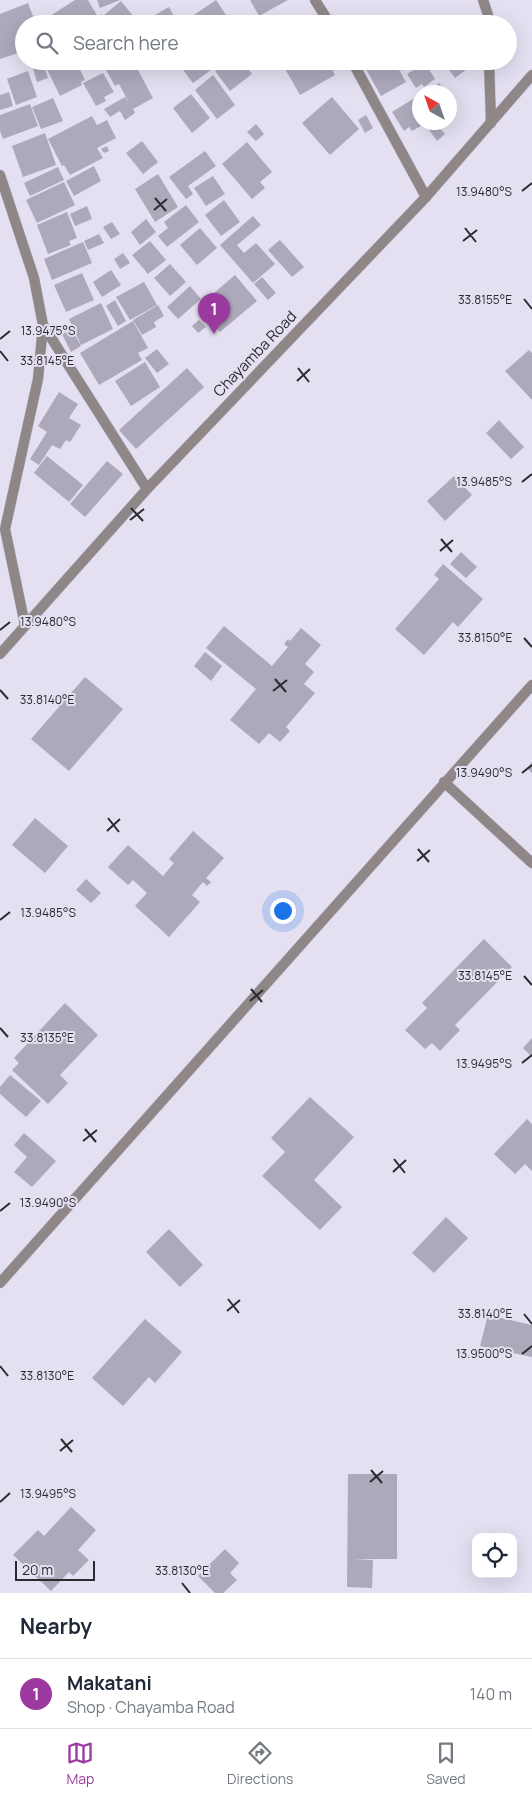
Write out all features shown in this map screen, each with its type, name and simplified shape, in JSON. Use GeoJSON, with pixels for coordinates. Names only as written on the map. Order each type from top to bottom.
{"type":"FeatureCollection","features":[{"type":"Feature","properties":{"kind":"street"},"geometry":{"type":"LineString","coordinates":[[316,0],[325,15]]}},
{"type":"Feature","properties":{"kind":"street"},"geometry":{"type":"LineString","coordinates":[[483,0],[488,15]]}},
{"type":"Feature","properties":{"kind":"street"},"geometry":{"type":"LineString","coordinates":[[357,70],[426,197]]}},
{"type":"Feature","properties":{"kind":"street"},"geometry":{"type":"LineString","coordinates":[[489,70],[490,123]]}},
{"type":"Feature","properties":{"kind":"street","name":"Chayamba Road"},"geometry":{"type":"LineString","coordinates":[[0,654],[147,489],[426,197],[532,75]]}},
{"type":"Feature","properties":{"kind":"street"},"geometry":{"type":"LineString","coordinates":[[0,175],[34,278],[42,325],[38,379],[5,529],[8,552],[26,625]]}},
{"type":"Feature","properties":{"kind":"street"},"geometry":{"type":"LineString","coordinates":[[42,325],[147,489]]}},
{"type":"Feature","properties":{"kind":"street"},"geometry":{"type":"LineString","coordinates":[[0,1283],[532,685]]}},
{"type":"Feature","properties":{"kind":"street"},"geometry":{"type":"LineString","coordinates":[[444,782],[532,862]]}},
{"type":"Feature","properties":{"kind":"building"},"geometry":{"type":"Polygon","coordinates":[[[75,0],[88,0],[97,15],[52,15],[75,0]]]}},
{"type":"Feature","properties":{"kind":"building"},"geometry":{"type":"Polygon","coordinates":[[[97,0],[120,0],[100,8],[97,0]]]}},
{"type":"Feature","properties":{"kind":"building"},"geometry":{"type":"Polygon","coordinates":[[[216,0],[226,15],[194,15],[216,0]]]}},
{"type":"Feature","properties":{"kind":"building"},"geometry":{"type":"Polygon","coordinates":[[[250,0],[288,0],[261,15],[258,15],[250,0]]]}},
{"type":"Feature","properties":{"kind":"building"},"geometry":{"type":"Polygon","coordinates":[[[121,1],[132,15],[104,15],[121,1]]]}},
{"type":"Feature","properties":{"kind":"building"},"geometry":{"type":"Polygon","coordinates":[[[28,3],[33,15],[15,15],[15,54],[0,59],[0,14],[28,3]]]}},
{"type":"Feature","properties":{"kind":"building"},"geometry":{"type":"Polygon","coordinates":[[[169,7],[173,15],[155,15],[169,7]]]}},
{"type":"Feature","properties":{"kind":"building"},"geometry":{"type":"Polygon","coordinates":[[[33,70],[46,70],[48,78],[37,82],[33,70]]]}},
{"type":"Feature","properties":{"kind":"building"},"geometry":{"type":"Polygon","coordinates":[[[47,70],[80,70],[85,80],[81,82],[82,85],[60,96],[47,70]]]}},
{"type":"Feature","properties":{"kind":"building"},"geometry":{"type":"Polygon","coordinates":[[[106,70],[138,70],[153,98],[133,109],[135,113],[125,120],[120,111],[110,117],[104,109],[125,97],[130,105],[119,84],[115,86],[106,70]]]}},
{"type":"Feature","properties":{"kind":"building"},"geometry":{"type":"Polygon","coordinates":[[[183,70],[211,70],[193,83],[183,70]]]}},
{"type":"Feature","properties":{"kind":"building"},"geometry":{"type":"Polygon","coordinates":[[[249,70],[252,74],[230,91],[215,71],[249,70]]]}},
{"type":"Feature","properties":{"kind":"building"},"geometry":{"type":"Polygon","coordinates":[[[286,70],[332,70],[335,75],[300,95],[286,70]]]}},
{"type":"Feature","properties":{"kind":"building"},"geometry":{"type":"Polygon","coordinates":[[[366,70],[399,70],[406,82],[381,96],[366,70]]]}},
{"type":"Feature","properties":{"kind":"building"},"geometry":{"type":"Polygon","coordinates":[[[414,70],[429,70],[435,79],[427,85],[414,85],[407,74],[414,70]]]}},
{"type":"Feature","properties":{"kind":"building"},"geometry":{"type":"Polygon","coordinates":[[[449,70],[466,70],[455,78],[449,70]]]}},
{"type":"Feature","properties":{"kind":"building"},"geometry":{"type":"Polygon","coordinates":[[[28,71],[37,97],[16,105],[7,79],[28,71]]]}},
{"type":"Feature","properties":{"kind":"building"},"geometry":{"type":"Polygon","coordinates":[[[103,73],[114,92],[104,97],[106,101],[96,106],[83,83],[103,73]]]}},
{"type":"Feature","properties":{"kind":"building"},"geometry":{"type":"Polygon","coordinates":[[[213,75],[235,105],[217,119],[195,90],[213,75]]]}},
{"type":"Feature","properties":{"kind":"building"},"geometry":{"type":"Polygon","coordinates":[[[9,92],[13,106],[0,110],[0,95],[9,92]]]}},
{"type":"Feature","properties":{"kind":"building"},"geometry":{"type":"Polygon","coordinates":[[[191,94],[210,118],[192,133],[173,108],[191,94]]]}},
{"type":"Feature","properties":{"kind":"building"},"geometry":{"type":"Polygon","coordinates":[[[332,97],[359,129],[330,155],[302,123],[332,97]]]}},
{"type":"Feature","properties":{"kind":"building"},"geometry":{"type":"Polygon","coordinates":[[[53,98],[63,121],[41,129],[32,107],[53,98]]]}},
{"type":"Feature","properties":{"kind":"building"},"geometry":{"type":"Polygon","coordinates":[[[412,100],[412,130],[414,130],[412,131],[409,127],[404,131],[392,112],[412,100]]]}},
{"type":"Feature","properties":{"kind":"building"},"geometry":{"type":"Polygon","coordinates":[[[30,104],[38,126],[3,139],[0,131],[0,115],[30,104]]]}},
{"type":"Feature","properties":{"kind":"building"},"geometry":{"type":"Polygon","coordinates":[[[366,115],[373,128],[365,133],[358,120],[366,115]]]}},
{"type":"Feature","properties":{"kind":"building"},"geometry":{"type":"Polygon","coordinates":[[[92,116],[97,125],[107,120],[116,138],[97,148],[103,158],[70,175],[64,165],[62,166],[48,139],[92,116]]]}},
{"type":"Feature","properties":{"kind":"building"},"geometry":{"type":"Polygon","coordinates":[[[256,124],[264,134],[256,141],[247,132],[256,124]]]}},
{"type":"Feature","properties":{"kind":"building"},"geometry":{"type":"Polygon","coordinates":[[[429,130],[441,130],[445,134],[437,141],[429,130]]]}},
{"type":"Feature","properties":{"kind":"building"},"geometry":{"type":"Polygon","coordinates":[[[45,133],[56,165],[23,177],[12,146],[45,133]]]}},
{"type":"Feature","properties":{"kind":"building"},"geometry":{"type":"Polygon","coordinates":[[[142,141],[158,162],[143,174],[126,153],[142,141]]]}},
{"type":"Feature","properties":{"kind":"building"},"geometry":{"type":"Polygon","coordinates":[[[247,142],[272,172],[260,182],[265,188],[252,199],[222,164],[247,142]]]}},
{"type":"Feature","properties":{"kind":"building"},"geometry":{"type":"Polygon","coordinates":[[[107,146],[109,151],[104,153],[101,149],[107,146]]]}},
{"type":"Feature","properties":{"kind":"building"},"geometry":{"type":"Polygon","coordinates":[[[205,151],[216,166],[188,186],[193,194],[186,199],[169,177],[205,151]]]}},
{"type":"Feature","properties":{"kind":"building"},"geometry":{"type":"Polygon","coordinates":[[[94,166],[101,181],[74,196],[66,181],[94,166]]]}},
{"type":"Feature","properties":{"kind":"building"},"geometry":{"type":"Polygon","coordinates":[[[58,167],[64,180],[30,196],[24,183],[58,167]]]}},
{"type":"Feature","properties":{"kind":"building"},"geometry":{"type":"Polygon","coordinates":[[[158,174],[178,207],[155,222],[135,189],[158,174]]]}},
{"type":"Feature","properties":{"kind":"building"},"geometry":{"type":"Polygon","coordinates":[[[213,176],[225,194],[206,206],[194,188],[213,176]]]}},
{"type":"Feature","properties":{"kind":"building"},"geometry":{"type":"Polygon","coordinates":[[[64,182],[75,205],[37,223],[26,200],[64,182]]]}},
{"type":"Feature","properties":{"kind":"building"},"geometry":{"type":"Polygon","coordinates":[[[224,200],[240,222],[221,236],[205,215],[224,200]]]}},
{"type":"Feature","properties":{"kind":"building"},"geometry":{"type":"Polygon","coordinates":[[[186,205],[199,222],[167,247],[158,236],[168,228],[164,222],[186,205]]]}},
{"type":"Feature","properties":{"kind":"building"},"geometry":{"type":"Polygon","coordinates":[[[87,206],[92,219],[75,226],[70,214],[87,206]]]}},
{"type":"Feature","properties":{"kind":"building"},"geometry":{"type":"Polygon","coordinates":[[[67,212],[77,238],[69,241],[71,245],[48,254],[37,225],[67,212]]]}},
{"type":"Feature","properties":{"kind":"building"},"geometry":{"type":"Polygon","coordinates":[[[253,216],[261,225],[237,245],[244,253],[256,243],[275,264],[253,283],[220,245],[253,216]]]}},
{"type":"Feature","properties":{"kind":"building"},"geometry":{"type":"Polygon","coordinates":[[[146,219],[156,232],[140,245],[131,232],[146,219]]]}},
{"type":"Feature","properties":{"kind":"building"},"geometry":{"type":"Polygon","coordinates":[[[112,222],[120,234],[111,239],[103,227],[112,222]]]}},
{"type":"Feature","properties":{"kind":"building"},"geometry":{"type":"Polygon","coordinates":[[[200,228],[217,248],[197,265],[180,245],[200,228]]]}},
{"type":"Feature","properties":{"kind":"building"},"geometry":{"type":"Polygon","coordinates":[[[99,234],[104,243],[88,250],[84,241],[99,234]]]}},
{"type":"Feature","properties":{"kind":"building"},"geometry":{"type":"Polygon","coordinates":[[[280,240],[304,267],[292,277],[268,250],[280,240]]]}},
{"type":"Feature","properties":{"kind":"building"},"geometry":{"type":"Polygon","coordinates":[[[150,241],[166,260],[148,274],[132,255],[150,241]]]}},
{"type":"Feature","properties":{"kind":"building"},"geometry":{"type":"Polygon","coordinates":[[[83,242],[92,263],[52,280],[44,259],[83,242]]]}},
{"type":"Feature","properties":{"kind":"building"},"geometry":{"type":"Polygon","coordinates":[[[123,253],[130,263],[120,269],[114,259],[123,253]]]}},
{"type":"Feature","properties":{"kind":"building"},"geometry":{"type":"Polygon","coordinates":[[[170,264],[186,282],[170,296],[154,278],[170,264]]]}},
{"type":"Feature","properties":{"kind":"building"},"geometry":{"type":"Polygon","coordinates":[[[111,270],[121,285],[102,297],[93,282],[111,270]]]}},
{"type":"Feature","properties":{"kind":"building"},"geometry":{"type":"Polygon","coordinates":[[[82,273],[94,300],[66,312],[54,285],[82,273]]]}},
{"type":"Feature","properties":{"kind":"building"},"geometry":{"type":"Polygon","coordinates":[[[235,275],[257,301],[220,332],[199,306],[235,275]]]}},
{"type":"Feature","properties":{"kind":"building"},"geometry":{"type":"Polygon","coordinates":[[[262,277],[276,293],[268,300],[254,284],[262,277]]]}},
{"type":"Feature","properties":{"kind":"building"},"geometry":{"type":"Polygon","coordinates":[[[144,282],[157,305],[130,320],[116,297],[144,282]]]}},
{"type":"Feature","properties":{"kind":"building"},"geometry":{"type":"Polygon","coordinates":[[[190,286],[201,299],[178,319],[167,307],[190,286]]]}},
{"type":"Feature","properties":{"kind":"building"},"geometry":{"type":"Polygon","coordinates":[[[115,300],[126,321],[118,326],[106,306],[115,300]]]}},
{"type":"Feature","properties":{"kind":"building"},"geometry":{"type":"Polygon","coordinates":[[[101,303],[113,329],[81,345],[69,319],[101,303]]]}},
{"type":"Feature","properties":{"kind":"building"},"geometry":{"type":"Polygon","coordinates":[[[158,305],[164,316],[154,322],[156,327],[142,335],[133,320],[158,305]]]}},
{"type":"Feature","properties":{"kind":"building"},"geometry":{"type":"Polygon","coordinates":[[[199,320],[206,327],[198,333],[192,326],[199,320]]]}},
{"type":"Feature","properties":{"kind":"building"},"geometry":{"type":"Polygon","coordinates":[[[133,321],[148,348],[138,353],[142,360],[99,385],[80,353],[133,321]]]}},
{"type":"Feature","properties":{"kind":"building"},"geometry":{"type":"Polygon","coordinates":[[[72,329],[81,346],[71,352],[62,334],[72,329]]]}},
{"type":"Feature","properties":{"kind":"building"},"geometry":{"type":"Polygon","coordinates":[[[157,349],[169,364],[157,373],[145,358],[157,349]]]}},
{"type":"Feature","properties":{"kind":"building"},"geometry":{"type":"Polygon","coordinates":[[[529,350],[532,353],[532,400],[505,371],[529,350]]]}},
{"type":"Feature","properties":{"kind":"building"},"geometry":{"type":"Polygon","coordinates":[[[145,362],[160,387],[131,406],[115,381],[145,362]]]}},
{"type":"Feature","properties":{"kind":"building"},"geometry":{"type":"Polygon","coordinates":[[[187,368],[204,387],[136,449],[119,430],[187,368]]]}},
{"type":"Feature","properties":{"kind":"building"},"geometry":{"type":"Polygon","coordinates":[[[59,392],[78,404],[69,418],[81,425],[70,442],[66,440],[60,449],[52,445],[39,465],[30,459],[47,432],[38,426],[59,392]]]}},
{"type":"Feature","properties":{"kind":"building"},"geometry":{"type":"Polygon","coordinates":[[[499,420],[524,447],[511,459],[486,433],[499,420]]]}},
{"type":"Feature","properties":{"kind":"building"},"geometry":{"type":"Polygon","coordinates":[[[47,456],[83,485],[69,502],[34,473],[47,456]]]}},
{"type":"Feature","properties":{"kind":"building"},"geometry":{"type":"Polygon","coordinates":[[[107,461],[123,474],[85,517],[70,504],[107,461]]]}},
{"type":"Feature","properties":{"kind":"building"},"geometry":{"type":"Polygon","coordinates":[[[454,476],[472,495],[445,521],[427,501],[454,476]]]}},
{"type":"Feature","properties":{"kind":"building"},"geometry":{"type":"Polygon","coordinates":[[[461,552],[477,567],[466,578],[450,564],[461,552]]]}},
{"type":"Feature","properties":{"kind":"building"},"geometry":{"type":"Polygon","coordinates":[[[443,564],[483,599],[458,627],[453,622],[424,655],[395,629],[439,579],[434,575],[443,564]]]}},
{"type":"Feature","properties":{"kind":"building"},"geometry":{"type":"Polygon","coordinates":[[[224,626],[272,666],[288,647],[284,644],[288,639],[290,641],[301,628],[321,645],[305,664],[314,672],[304,684],[315,693],[286,727],[290,731],[280,742],[269,733],[259,744],[230,720],[256,689],[206,648],[224,626]]]}},
{"type":"Feature","properties":{"kind":"building"},"geometry":{"type":"Polygon","coordinates":[[[205,652],[222,666],[211,681],[194,666],[205,652]]]}},
{"type":"Feature","properties":{"kind":"building"},"geometry":{"type":"Polygon","coordinates":[[[85,677],[123,709],[69,771],[31,739],[85,677]]]}},
{"type":"Feature","properties":{"kind":"building"},"geometry":{"type":"Polygon","coordinates":[[[532,762],[532,773],[527,768],[532,762]]]}},
{"type":"Feature","properties":{"kind":"building"},"geometry":{"type":"Polygon","coordinates":[[[35,818],[68,846],[45,873],[12,845],[35,818]]]}},
{"type":"Feature","properties":{"kind":"building"},"geometry":{"type":"Polygon","coordinates":[[[193,831],[224,858],[206,878],[211,882],[207,886],[203,882],[192,895],[200,902],[169,937],[135,906],[147,893],[133,880],[128,885],[108,867],[128,845],[163,876],[174,863],[169,859],[193,831]]]}},
{"type":"Feature","properties":{"kind":"building"},"geometry":{"type":"Polygon","coordinates":[[[86,879],[101,893],[91,903],[76,890],[86,879]]]}},
{"type":"Feature","properties":{"kind":"building"},"geometry":{"type":"Polygon","coordinates":[[[484,939],[512,967],[455,1025],[460,1030],[440,1051],[432,1043],[425,1049],[405,1030],[427,1008],[422,1003],[484,939]]]}},
{"type":"Feature","properties":{"kind":"building"},"geometry":{"type":"Polygon","coordinates":[[[65,1003],[98,1035],[60,1075],[68,1083],[48,1104],[12,1070],[19,1063],[14,1058],[65,1003]]]}},
{"type":"Feature","properties":{"kind":"building"},"geometry":{"type":"Polygon","coordinates":[[[532,1038],[532,1057],[523,1048],[532,1038]]]}},
{"type":"Feature","properties":{"kind":"building"},"geometry":{"type":"Polygon","coordinates":[[[10,1075],[41,1101],[26,1117],[0,1094],[0,1087],[10,1075]]]}},
{"type":"Feature","properties":{"kind":"building"},"geometry":{"type":"Polygon","coordinates":[[[310,1097],[354,1137],[314,1180],[342,1207],[320,1230],[262,1176],[285,1152],[271,1138],[310,1097]]]}},
{"type":"Feature","properties":{"kind":"building"},"geometry":{"type":"Polygon","coordinates":[[[527,1119],[532,1124],[532,1171],[525,1164],[515,1174],[494,1154],[527,1119]]]}},
{"type":"Feature","properties":{"kind":"building"},"geometry":{"type":"Polygon","coordinates":[[[24,1133],[56,1161],[32,1187],[14,1172],[27,1157],[14,1145],[24,1133]]]}},
{"type":"Feature","properties":{"kind":"building"},"geometry":{"type":"Polygon","coordinates":[[[446,1217],[468,1238],[434,1273],[412,1253],[446,1217]]]}},
{"type":"Feature","properties":{"kind":"building"},"geometry":{"type":"Polygon","coordinates":[[[169,1229],[203,1265],[180,1287],[146,1252],[169,1229]]]}},
{"type":"Feature","properties":{"kind":"building"},"geometry":{"type":"Polygon","coordinates":[[[488,1315],[532,1325],[532,1357],[480,1346],[488,1315]]]}},
{"type":"Feature","properties":{"kind":"building"},"geometry":{"type":"Polygon","coordinates":[[[145,1319],[182,1352],[155,1383],[149,1377],[123,1406],[92,1378],[145,1319]]]}},
{"type":"Feature","properties":{"kind":"building"},"geometry":{"type":"Polygon","coordinates":[[[348,1474],[397,1474],[397,1559],[353,1559],[373,1560],[372,1588],[347,1587],[348,1474]]]}},
{"type":"Feature","properties":{"kind":"building"},"geometry":{"type":"Polygon","coordinates":[[[71,1507],[96,1530],[78,1550],[89,1560],[73,1576],[69,1572],[51,1591],[13,1555],[38,1530],[44,1536],[71,1507]]]}},
{"type":"Feature","properties":{"kind":"building"},"geometry":{"type":"Polygon","coordinates":[[[225,1549],[239,1563],[230,1573],[237,1580],[223,1593],[215,1593],[198,1576],[225,1549]]]}},
{"type":"Feature","properties":{"kind":"place","name":"Makatani"},"geometry":{"type":"Point","coordinates":[214,334]}}]}
